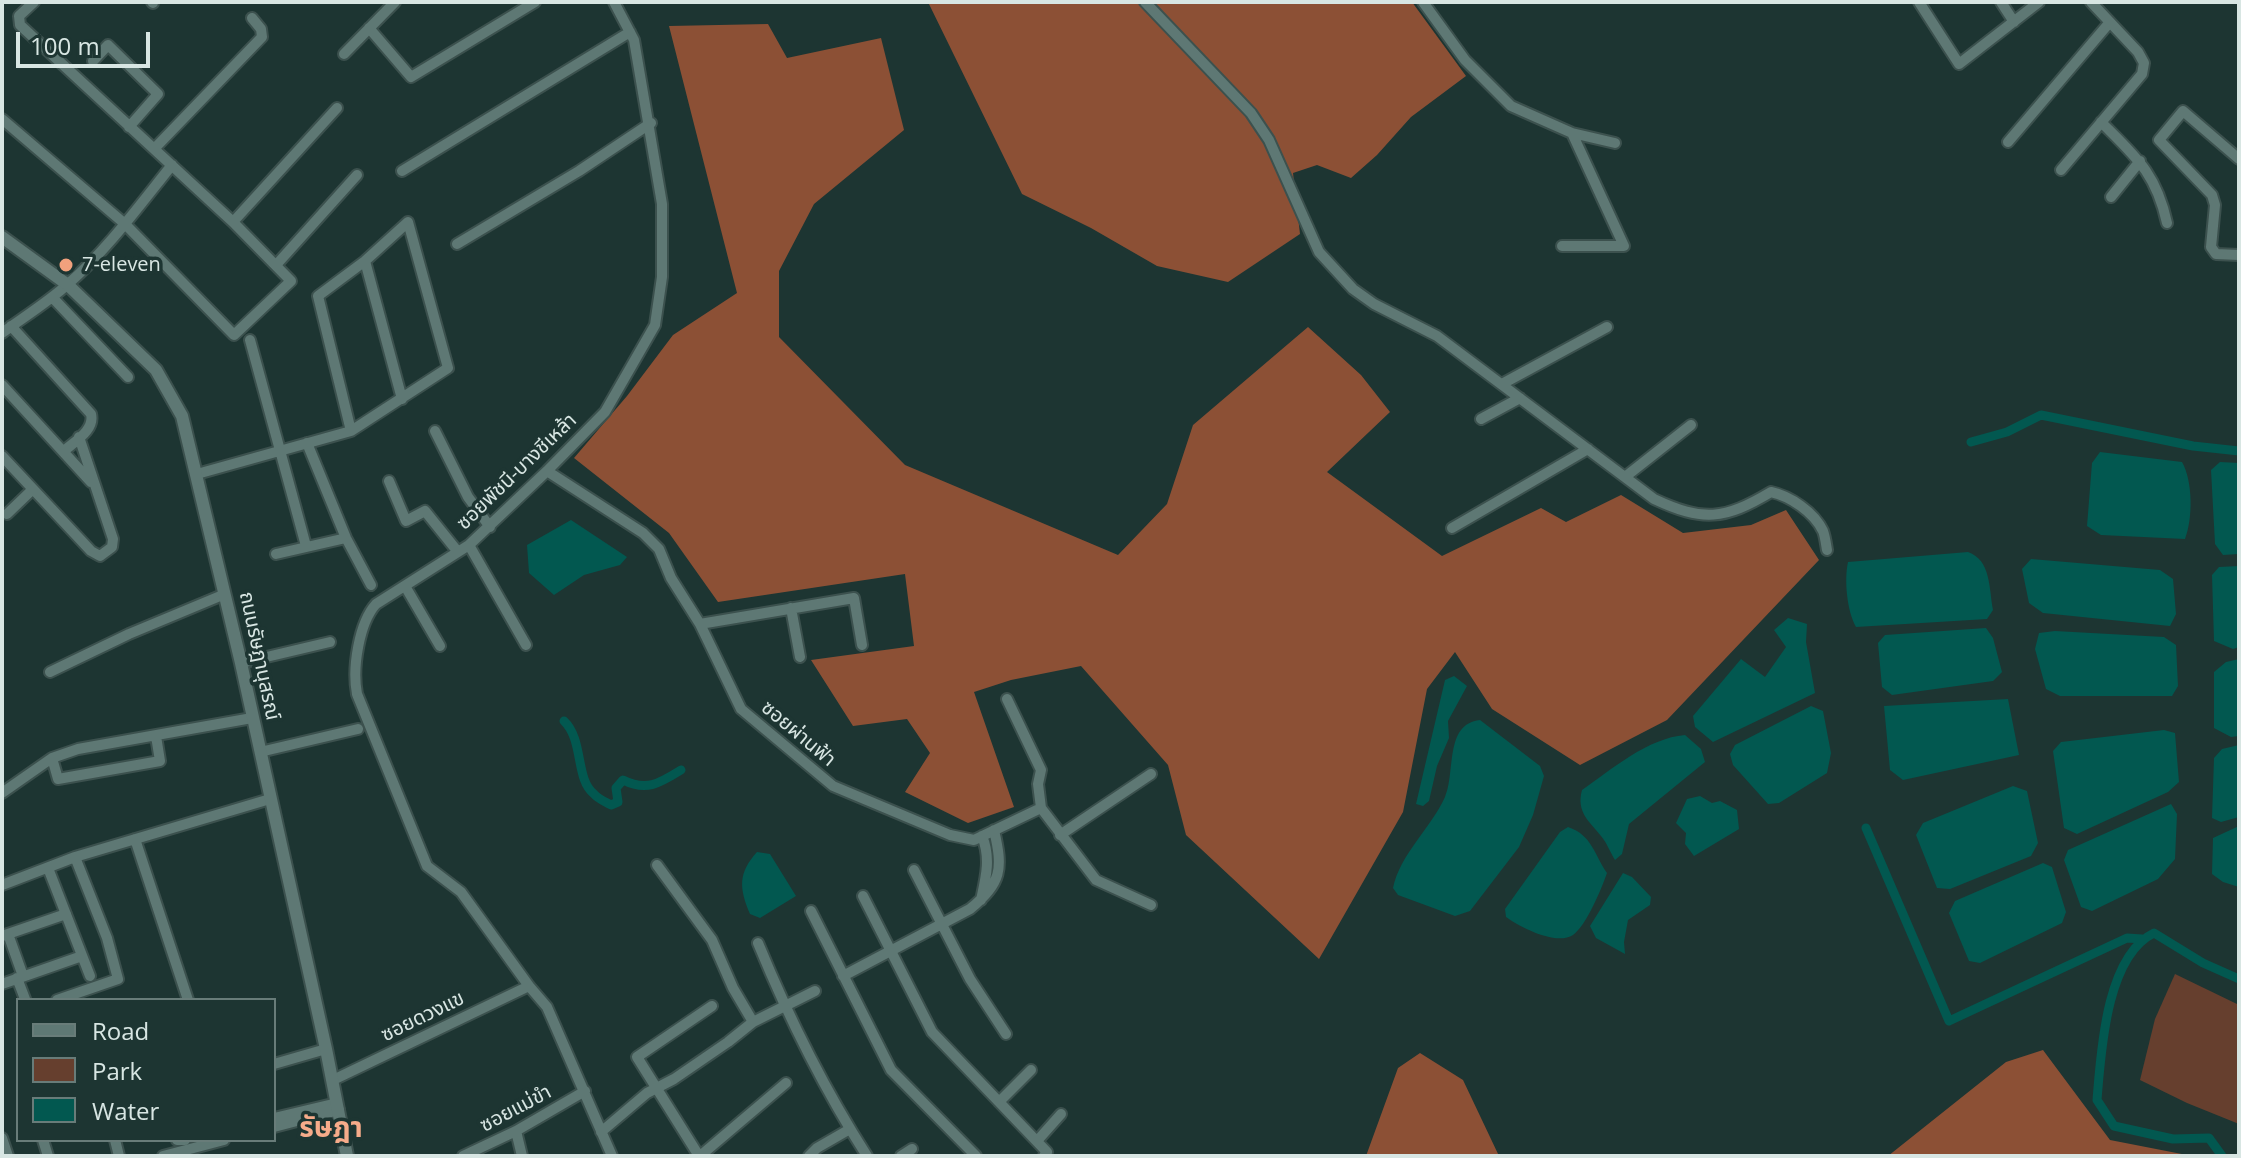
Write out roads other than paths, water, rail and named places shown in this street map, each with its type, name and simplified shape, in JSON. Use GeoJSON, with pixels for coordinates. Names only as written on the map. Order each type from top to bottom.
{"type":"FeatureCollection","features":[{"type":"Feature","properties":{"kind":"street"},"geometry":{"type":"LineString","coordinates":[[2,119],[125,224],[234,335],[291,281],[233,222],[20,25],[19,16],[34,2]]}},
{"type":"Feature","properties":{"kind":"street"},"geometry":{"type":"LineString","coordinates":[[344,54],[395,2]]}},
{"type":"Feature","properties":{"kind":"street"},"geometry":{"type":"LineString","coordinates":[[369,28],[411,77],[535,2]]}},
{"type":"Feature","properties":{"kind":"street","name":"ซอยพัชนี-บางชีเหล้า"},"geometry":{"type":"LineString","coordinates":[[612,1156],[547,1007],[461,892],[427,866],[357,694],[356,671],[365,617],[376,604],[469,545],[547,471],[605,412],[655,325],[662,277],[662,204],[651,123],[634,40],[614,2]]}},
{"type":"Feature","properties":{"kind":"street"},"geometry":{"type":"LineString","coordinates":[[1145,2],[1251,113],[1269,140],[1319,252],[1353,289],[1374,304],[1437,336],[1654,499],[1678,510],[1719,516],[1745,507],[1771,492],[1783,495],[1802,507],[1822,529],[1827,550]]}},
{"type":"Feature","properties":{"kind":"street"},"geometry":{"type":"LineString","coordinates":[[1423,2],[1465,60],[1511,106],[1572,133],[1615,143]]}},
{"type":"Feature","properties":{"kind":"street"},"geometry":{"type":"LineString","coordinates":[[1919,2],[1959,64],[2039,2]]}},
{"type":"Feature","properties":{"kind":"street"},"geometry":{"type":"LineString","coordinates":[[2001,2],[2014,22]]}},
{"type":"Feature","properties":{"kind":"street"},"geometry":{"type":"LineString","coordinates":[[2061,170],[2142,74],[2144,63],[2138,52],[2091,2]]}},
{"type":"Feature","properties":{"kind":"street"},"geometry":{"type":"LineString","coordinates":[[154,149],[262,37],[261,29],[252,18]]}},
{"type":"Feature","properties":{"kind":"street"},"geometry":{"type":"LineString","coordinates":[[2008,142],[2110,22]]}},
{"type":"Feature","properties":{"kind":"street"},"geometry":{"type":"LineString","coordinates":[[402,171],[630,32]]}},
{"type":"Feature","properties":{"kind":"street"},"geometry":{"type":"LineString","coordinates":[[93,61],[108,45],[158,94],[129,127]]}},
{"type":"Feature","properties":{"kind":"street"},"geometry":{"type":"LineString","coordinates":[[233,222],[337,108]]}},
{"type":"Feature","properties":{"kind":"street"},"geometry":{"type":"LineString","coordinates":[[2239,159],[2183,111],[2159,140],[2212,195],[2215,205],[2211,247],[2216,254],[2239,255]]}},
{"type":"Feature","properties":{"kind":"street"},"geometry":{"type":"LineString","coordinates":[[2101,122],[2140,161],[2160,195],[2167,223]]}},
{"type":"Feature","properties":{"kind":"street"},"geometry":{"type":"LineString","coordinates":[[457,244],[579,171],[651,123]]}},
{"type":"Feature","properties":{"kind":"street"},"geometry":{"type":"LineString","coordinates":[[1562,246],[1624,246],[1572,133]]}},
{"type":"Feature","properties":{"kind":"street"},"geometry":{"type":"LineString","coordinates":[[2111,197],[2140,161]]}},
{"type":"Feature","properties":{"kind":"street"},"geometry":{"type":"LineString","coordinates":[[64,451],[92,423],[91,414],[7,329],[68,285],[125,224],[172,165]]}},
{"type":"Feature","properties":{"kind":"street"},"geometry":{"type":"LineString","coordinates":[[277,264],[357,175]]}},
{"type":"Feature","properties":{"kind":"street"},"geometry":{"type":"LineString","coordinates":[[197,474],[351,431],[448,368],[408,222],[365,261],[318,296],[351,431]]}},
{"type":"Feature","properties":{"kind":"street","name":"ถนนรัษฎานุสรณ์"},"geometry":{"type":"LineString","coordinates":[[2,237],[68,285],[156,370],[182,416],[241,663],[347,1156]]}},
{"type":"Feature","properties":{"kind":"street"},"geometry":{"type":"LineString","coordinates":[[365,261],[402,399]]}},
{"type":"Feature","properties":{"kind":"street"},"geometry":{"type":"LineString","coordinates":[[52,297],[128,377]]}},
{"type":"Feature","properties":{"kind":"street"},"geometry":{"type":"LineString","coordinates":[[1502,384],[1607,327]]}},
{"type":"Feature","properties":{"kind":"street"},"geometry":{"type":"LineString","coordinates":[[250,340],[306,546]]}},
{"type":"Feature","properties":{"kind":"street"},"geometry":{"type":"LineString","coordinates":[[2,385],[94,486]]}},
{"type":"Feature","properties":{"kind":"street"},"geometry":{"type":"LineString","coordinates":[[1481,419],[1520,398]]}},
{"type":"Feature","properties":{"kind":"street"},"geometry":{"type":"LineString","coordinates":[[1625,477],[1691,425]]}},
{"type":"Feature","properties":{"kind":"street"},"geometry":{"type":"LineString","coordinates":[[435,431],[468,497],[490,527]]}},
{"type":"Feature","properties":{"kind":"street"},"geometry":{"type":"LineString","coordinates":[[2,456],[91,551],[100,556],[113,543],[79,437]]}},
{"type":"Feature","properties":{"kind":"street"},"geometry":{"type":"LineString","coordinates":[[307,443],[346,538],[371,585]]}},
{"type":"Feature","properties":{"kind":"street"},"geometry":{"type":"LineString","coordinates":[[1452,528],[1588,449]]}},
{"type":"Feature","properties":{"kind":"street","name":"ซอยผ่านฟ้า"},"geometry":{"type":"LineString","coordinates":[[547,471],[643,533],[659,549],[671,578],[700,624],[741,709],[833,786],[950,835],[974,840],[982,836]]}},
{"type":"Feature","properties":{"kind":"street"},"geometry":{"type":"LineString","coordinates":[[389,481],[406,521],[425,511],[458,552]]}},
{"type":"Feature","properties":{"kind":"street"},"geometry":{"type":"LineString","coordinates":[[7,514],[33,489]]}},
{"type":"Feature","properties":{"kind":"street"},"geometry":{"type":"LineString","coordinates":[[276,554],[346,538]]}},
{"type":"Feature","properties":{"kind":"street"},"geometry":{"type":"LineString","coordinates":[[469,545],[526,645]]}},
{"type":"Feature","properties":{"kind":"street"},"geometry":{"type":"LineString","coordinates":[[405,586],[440,646]]}},
{"type":"Feature","properties":{"kind":"street"},"geometry":{"type":"LineString","coordinates":[[50,672],[129,634],[225,594]]}},
{"type":"Feature","properties":{"kind":"street"},"geometry":{"type":"LineString","coordinates":[[700,624],[854,598],[862,645]]}},
{"type":"Feature","properties":{"kind":"street"},"geometry":{"type":"LineString","coordinates":[[791,608],[800,657]]}},
{"type":"Feature","properties":{"kind":"street"},"geometry":{"type":"LineString","coordinates":[[241,663],[330,642]]}},
{"type":"Feature","properties":{"kind":"street"},"geometry":{"type":"LineString","coordinates":[[1007,699],[1041,770],[1038,784],[1041,808],[1096,880],[1146,902]]}},
{"type":"Feature","properties":{"kind":"street"},"geometry":{"type":"LineString","coordinates":[[2,793],[52,758],[78,749],[252,718]]}},
{"type":"Feature","properties":{"kind":"street"},"geometry":{"type":"LineString","coordinates":[[260,752],[358,729]]}},
{"type":"Feature","properties":{"kind":"street"},"geometry":{"type":"LineString","coordinates":[[52,758],[58,779],[160,761],[156,736]]}},
{"type":"Feature","properties":{"kind":"street"},"geometry":{"type":"LineString","coordinates":[[1060,835],[1151,774]]}},
{"type":"Feature","properties":{"kind":"street"},"geometry":{"type":"LineString","coordinates":[[2,775],[13,784]]}},
{"type":"Feature","properties":{"kind":"street"},"geometry":{"type":"LineString","coordinates":[[2,885],[75,857],[270,799]]}},
{"type":"Feature","properties":{"kind":"street"},"geometry":{"type":"LineString","coordinates":[[981,900],[988,864],[988,850],[982,836],[1041,808]]}},
{"type":"Feature","properties":{"kind":"street"},"geometry":{"type":"LineString","coordinates":[[843,976],[942,924],[992,890],[999,870],[994,830]]}},
{"type":"Feature","properties":{"kind":"street"},"geometry":{"type":"LineString","coordinates":[[135,839],[187,998]]}},
{"type":"Feature","properties":{"kind":"street"},"geometry":{"type":"LineString","coordinates":[[63,998],[118,979],[107,938],[75,857]]}},
{"type":"Feature","properties":{"kind":"street"},"geometry":{"type":"LineString","coordinates":[[657,865],[712,940],[733,988],[753,1022]]}},
{"type":"Feature","properties":{"kind":"street"},"geometry":{"type":"LineString","coordinates":[[48,868],[90,976]]}},
{"type":"Feature","properties":{"kind":"street"},"geometry":{"type":"LineString","coordinates":[[914,870],[970,979],[1006,1034]]}},
{"type":"Feature","properties":{"kind":"street"},"geometry":{"type":"LineString","coordinates":[[863,896],[932,1032],[1047,1152],[1044,1156]]}},
{"type":"Feature","properties":{"kind":"street"},"geometry":{"type":"LineString","coordinates":[[811,911],[891,1070],[976,1156]]}},
{"type":"Feature","properties":{"kind":"street"},"geometry":{"type":"LineString","coordinates":[[25,998],[4,934],[66,914]]}},
{"type":"Feature","properties":{"kind":"street"},"geometry":{"type":"LineString","coordinates":[[758,943],[784,1006],[867,1156]]}},
{"type":"Feature","properties":{"kind":"street"},"geometry":{"type":"LineString","coordinates":[[2,984],[82,956]]}},
{"type":"Feature","properties":{"kind":"street","name":"ซอยดวงแข"},"geometry":{"type":"LineString","coordinates":[[333,1080],[529,986]]}},
{"type":"Feature","properties":{"kind":"street"},"geometry":{"type":"LineString","coordinates":[[601,1132],[647,1093],[717,1050],[753,1022],[815,991]]}},
{"type":"Feature","properties":{"kind":"street"},"geometry":{"type":"LineString","coordinates":[[712,1006],[637,1057],[700,1156],[786,1083]]}},
{"type":"Feature","properties":{"kind":"street"},"geometry":{"type":"LineString","coordinates":[[276,1063],[326,1049]]}},
{"type":"Feature","properties":{"kind":"street"},"geometry":{"type":"LineString","coordinates":[[999,1102],[1031,1070]]}},
{"type":"Feature","properties":{"kind":"street","name":"ซอยแม่ขำ"},"geometry":{"type":"LineString","coordinates":[[463,1156],[516,1131],[585,1091]]}},
{"type":"Feature","properties":{"kind":"street"},"geometry":{"type":"LineString","coordinates":[[276,1118],[338,1106]]}},
{"type":"Feature","properties":{"kind":"street"},"geometry":{"type":"LineString","coordinates":[[276,1126],[338,1106]]}},
{"type":"Feature","properties":{"kind":"street"},"geometry":{"type":"LineString","coordinates":[[1037,1141],[1061,1114]]}},
{"type":"Feature","properties":{"kind":"street"},"geometry":{"type":"LineString","coordinates":[[809,1156],[850,1129]]}},
{"type":"Feature","properties":{"kind":"street"},"geometry":{"type":"LineString","coordinates":[[516,1131],[522,1156]]}},
{"type":"Feature","properties":{"kind":"street"},"geometry":{"type":"LineString","coordinates":[[2,1138],[8,1156]]}},
{"type":"Feature","properties":{"kind":"street"},"geometry":{"type":"LineString","coordinates":[[163,1156],[216,1142]]}},
{"type":"Feature","properties":{"kind":"street"},"geometry":{"type":"LineString","coordinates":[[901,1156],[912,1149]]}},
{"type":"Feature","properties":{"kind":"water"},"geometry":{"type":"Polygon","coordinates":[[[2100,452],[2182,462],[2191,500],[2185,539],[2101,535],[2087,526],[2092,463],[2100,452]]]}},
{"type":"Feature","properties":{"kind":"water"},"geometry":{"type":"Polygon","coordinates":[[[2220,462],[2239,463],[2239,554],[2223,555],[2215,544],[2211,470],[2220,462]]]}},
{"type":"Feature","properties":{"kind":"water"},"geometry":{"type":"Polygon","coordinates":[[[571,520],[627,557],[620,565],[584,575],[554,595],[529,573],[527,545],[571,520]]]}},
{"type":"Feature","properties":{"kind":"water"},"geometry":{"type":"Polygon","coordinates":[[[1968,552],[1981,561],[1988,576],[1993,610],[1987,619],[1856,627],[1847,595],[1848,562],[1968,552]]]}},
{"type":"Feature","properties":{"kind":"water"},"geometry":{"type":"Polygon","coordinates":[[[2031,559],[2160,570],[2173,579],[2176,614],[2170,626],[2043,613],[2029,603],[2022,569],[2031,559]]]}},
{"type":"Feature","properties":{"kind":"water"},"geometry":{"type":"Polygon","coordinates":[[[2239,566],[2239,647],[2233,649],[2214,641],[2212,575],[2219,567],[2239,566]]]}},
{"type":"Feature","properties":{"kind":"water"},"geometry":{"type":"Polygon","coordinates":[[[1788,618],[1807,624],[1806,642],[1815,693],[1713,742],[1695,727],[1693,716],[1741,659],[1765,677],[1786,647],[1774,630],[1788,618]]]}},
{"type":"Feature","properties":{"kind":"water"},"geometry":{"type":"Polygon","coordinates":[[[1986,628],[1993,638],[2002,672],[1993,681],[1892,695],[1882,687],[1878,643],[1885,635],[1986,628]]]}},
{"type":"Feature","properties":{"kind":"water"},"geometry":{"type":"Polygon","coordinates":[[[2055,631],[2164,637],[2176,645],[2178,686],[2172,696],[2060,696],[2046,689],[2035,649],[2039,633],[2055,631]]]}},
{"type":"Feature","properties":{"kind":"water"},"geometry":{"type":"Polygon","coordinates":[[[2239,659],[2239,736],[2231,737],[2214,728],[2214,672],[2226,662],[2239,659]]]}},
{"type":"Feature","properties":{"kind":"water"},"geometry":{"type":"Polygon","coordinates":[[[1454,676],[1467,686],[1448,721],[1449,738],[1437,766],[1429,801],[1423,806],[1416,804],[1445,680],[1454,676]]]}},
{"type":"Feature","properties":{"kind":"water"},"geometry":{"type":"Polygon","coordinates":[[[2008,699],[2019,755],[1903,780],[1890,770],[1884,706],[2008,699]]]}},
{"type":"Feature","properties":{"kind":"water"},"geometry":{"type":"Polygon","coordinates":[[[1811,706],[1823,711],[1831,753],[1827,773],[1779,803],[1768,804],[1733,765],[1730,754],[1735,745],[1811,706]]]}},
{"type":"Feature","properties":{"kind":"water"},"geometry":{"type":"Polygon","coordinates":[[[1480,720],[1540,766],[1544,776],[1533,815],[1519,847],[1470,911],[1455,916],[1398,895],[1393,888],[1402,864],[1445,797],[1453,751],[1461,730],[1469,723],[1480,720]]]}},
{"type":"Feature","properties":{"kind":"water"},"geometry":{"type":"Polygon","coordinates":[[[2164,730],[2175,733],[2179,782],[2168,792],[2077,834],[2064,828],[2053,751],[2061,742],[2164,730]]]}},
{"type":"Feature","properties":{"kind":"water"},"geometry":{"type":"Polygon","coordinates":[[[1685,735],[1701,749],[1705,762],[1629,824],[1622,854],[1615,860],[1582,810],[1582,790],[1644,748],[1685,735]]]}},
{"type":"Feature","properties":{"kind":"water"},"geometry":{"type":"Polygon","coordinates":[[[2239,745],[2239,817],[2221,822],[2212,818],[2214,758],[2222,749],[2239,745]]]}},
{"type":"Feature","properties":{"kind":"water"},"geometry":{"type":"Polygon","coordinates":[[[2013,786],[2027,791],[2038,843],[2031,856],[1950,889],[1937,888],[1916,835],[1923,823],[2013,786]]]}},
{"type":"Feature","properties":{"kind":"water"},"geometry":{"type":"Polygon","coordinates":[[[1700,796],[1712,803],[1720,801],[1737,810],[1739,829],[1694,856],[1685,844],[1686,833],[1676,823],[1687,799],[1700,796]]]}},
{"type":"Feature","properties":{"kind":"water"},"geometry":{"type":"Polygon","coordinates":[[[2171,804],[2177,814],[2175,859],[2158,879],[2092,911],[2081,907],[2064,860],[2068,850],[2171,804]]]}},
{"type":"Feature","properties":{"kind":"water"},"geometry":{"type":"Polygon","coordinates":[[[2239,826],[2239,887],[2223,882],[2212,874],[2213,838],[2239,826]]]}},
{"type":"Feature","properties":{"kind":"water"},"geometry":{"type":"Polygon","coordinates":[[[1568,827],[1587,840],[1607,873],[1593,906],[1578,930],[1566,938],[1548,937],[1506,917],[1505,909],[1560,832],[1568,827]]]}},
{"type":"Feature","properties":{"kind":"water"},"geometry":{"type":"Polygon","coordinates":[[[757,852],[770,854],[796,896],[760,918],[750,914],[742,888],[746,867],[757,852]]]}},
{"type":"Feature","properties":{"kind":"water"},"geometry":{"type":"Polygon","coordinates":[[[2043,863],[2052,867],[2066,912],[2062,923],[1980,963],[1969,961],[1949,913],[1955,901],[2043,863]]]}},
{"type":"Feature","properties":{"kind":"water"},"geometry":{"type":"Polygon","coordinates":[[[1623,873],[1632,877],[1651,897],[1650,905],[1628,920],[1625,954],[1596,938],[1590,926],[1623,873]]]}},
{"type":"Feature","properties":{"kind":"waterway"},"geometry":{"type":"LineString","coordinates":[[1971,442],[2007,432],[2041,415],[2193,446],[2239,451]]}},
{"type":"Feature","properties":{"kind":"waterway"},"geometry":{"type":"LineString","coordinates":[[564,721],[574,738],[588,787],[611,805],[618,802],[616,788],[623,780],[646,786],[681,770]]}},
{"type":"Feature","properties":{"kind":"waterway"},"geometry":{"type":"LineString","coordinates":[[1866,828],[1949,1021],[2127,938],[2142,939]]}},
{"type":"Feature","properties":{"kind":"waterway"},"geometry":{"type":"LineString","coordinates":[[2222,1156],[2209,1138],[2173,1139],[2114,1126],[2097,1100],[2101,1057],[2116,983],[2125,962],[2138,945],[2154,933],[2203,963],[2239,979]]}},
{"type":"Feature","properties":{"kind":"place","name":"7-eleven"},"geometry":{"type":"Point","coordinates":[66,265]}},
{"type":"Feature","properties":{"kind":"district","name":"รัษฎา"},"geometry":{"type":"Point","coordinates":[331,1129]}}]}
